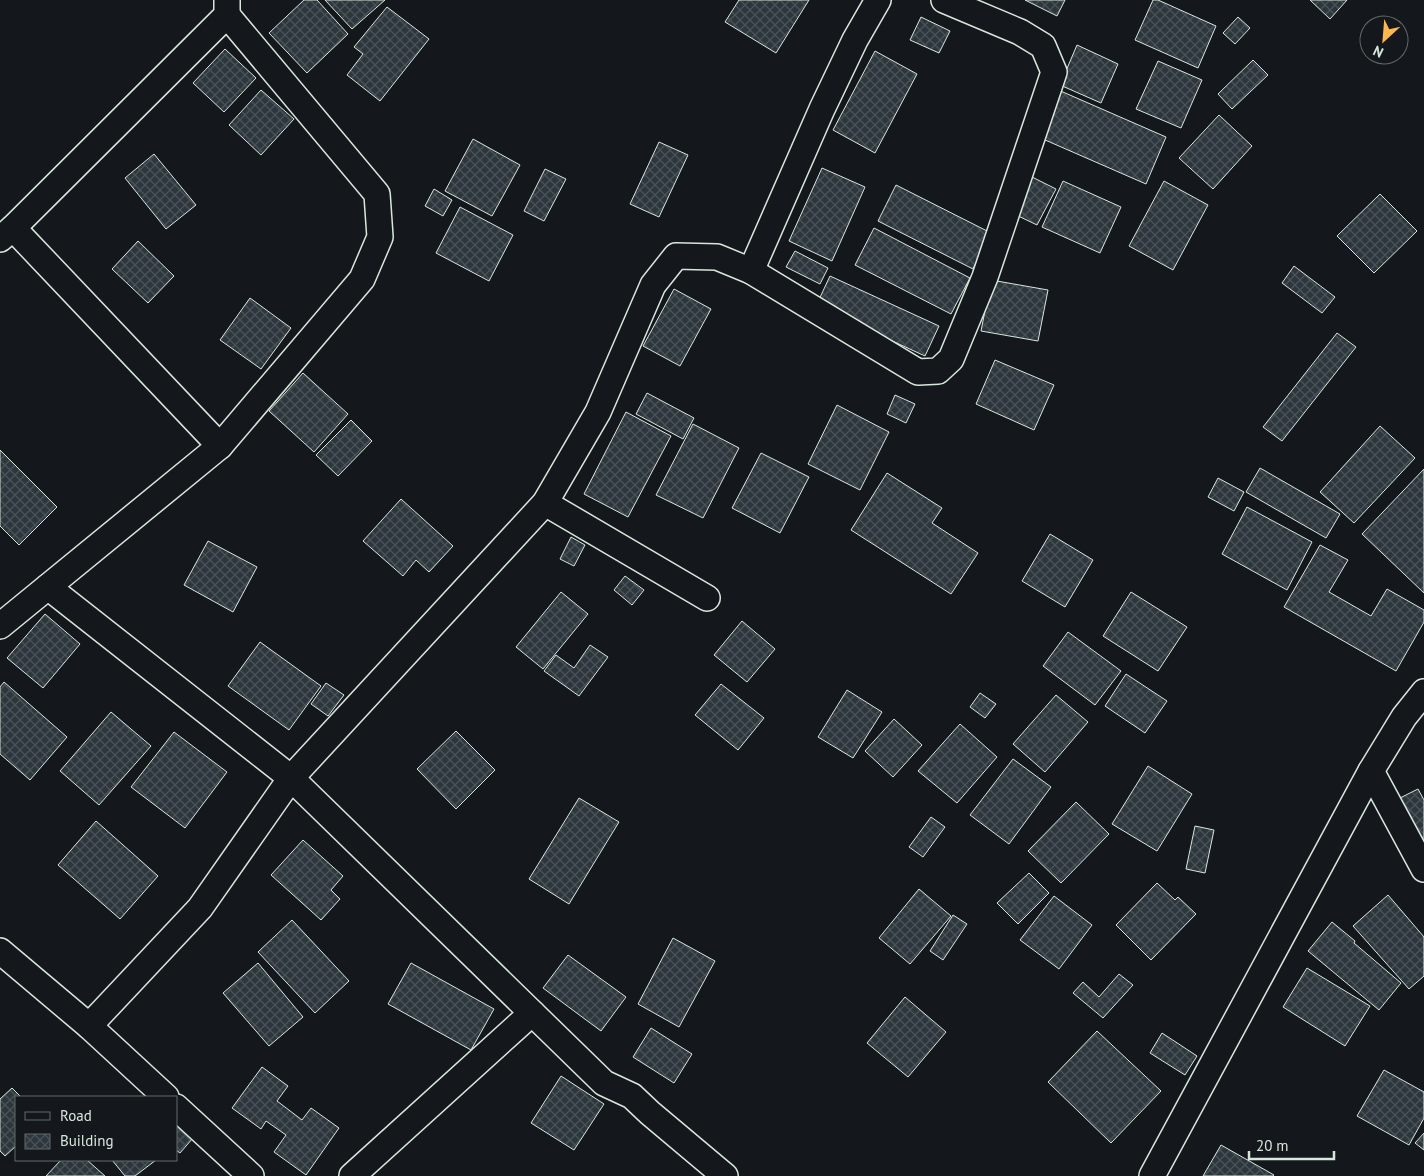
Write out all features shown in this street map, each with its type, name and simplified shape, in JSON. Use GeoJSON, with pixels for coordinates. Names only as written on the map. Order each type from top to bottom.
{"type":"FeatureCollection","features":[{"type":"Feature","properties":{"kind":"street"},"geometry":{"type":"LineString","coordinates":[[751,271],[822,110],[855,40],[878,0]]}},
{"type":"Feature","properties":{"kind":"street"},"geometry":{"type":"LineString","coordinates":[[90,1026],[200,908],[291,778],[545,502],[598,412],[653,285],[676,256],[717,257],[751,271],[918,372],[938,371],[951,359],[985,277],[1054,72],[1043,46],[1020,32],[944,0]]}},
{"type":"Feature","properties":{"kind":"street"},"geometry":{"type":"LineString","coordinates":[[0,626],[220,446],[362,279],[380,237],[377,194],[227,7],[6,234],[220,446]]}},
{"type":"Feature","properties":{"kind":"street"},"geometry":{"type":"LineString","coordinates":[[545,502],[707,598]]}},
{"type":"Feature","properties":{"kind":"street"},"geometry":{"type":"LineString","coordinates":[[48,587],[291,778],[604,1083],[632,1096],[725,1176]]}},
{"type":"Feature","properties":{"kind":"street"},"geometry":{"type":"LineString","coordinates":[[1152,1176],[1371,771],[1404,716],[1424,692]]}},
{"type":"Feature","properties":{"kind":"street"},"geometry":{"type":"LineString","coordinates":[[1371,771],[1424,869]]}},
{"type":"Feature","properties":{"kind":"street"},"geometry":{"type":"LineString","coordinates":[[0,950],[90,1026],[165,1096]]}},
{"type":"Feature","properties":{"kind":"street"},"geometry":{"type":"LineString","coordinates":[[352,1176],[532,1013]]}},
{"type":"Feature","properties":{"kind":"street"},"geometry":{"type":"LineString","coordinates":[[178,1109],[250,1176]]}},
{"type":"Feature","properties":{"kind":"building"},"geometry":{"type":"Polygon","coordinates":[[[304,0],[317,0],[348,34],[307,73],[269,33],[304,0]]]}},
{"type":"Feature","properties":{"kind":"building"},"geometry":{"type":"Polygon","coordinates":[[[325,0],[385,0],[352,29],[325,0]]]}},
{"type":"Feature","properties":{"kind":"building"},"geometry":{"type":"Polygon","coordinates":[[[739,0],[809,0],[776,53],[725,22],[739,0]]]}},
{"type":"Feature","properties":{"kind":"building"},"geometry":{"type":"Polygon","coordinates":[[[1025,0],[1065,0],[1057,16],[1025,0]]]}},
{"type":"Feature","properties":{"kind":"building"},"geometry":{"type":"Polygon","coordinates":[[[1153,0],[1158,0],[1216,26],[1198,68],[1135,40],[1153,0]]]}},
{"type":"Feature","properties":{"kind":"building"},"geometry":{"type":"Polygon","coordinates":[[[1310,0],[1347,0],[1330,19],[1310,0]]]}},
{"type":"Feature","properties":{"kind":"building"},"geometry":{"type":"Polygon","coordinates":[[[387,7],[429,39],[380,101],[347,75],[363,54],[354,47],[387,7]]]}},
{"type":"Feature","properties":{"kind":"building"},"geometry":{"type":"Polygon","coordinates":[[[921,17],[950,31],[939,53],[910,40],[921,17]]]}},
{"type":"Feature","properties":{"kind":"building"},"geometry":{"type":"Polygon","coordinates":[[[1238,17],[1250,28],[1235,44],[1223,33],[1238,17]]]}},
{"type":"Feature","properties":{"kind":"building"},"geometry":{"type":"Polygon","coordinates":[[[1077,45],[1118,64],[1101,103],[1060,85],[1077,45]]]}},
{"type":"Feature","properties":{"kind":"building"},"geometry":{"type":"Polygon","coordinates":[[[225,49],[256,78],[224,112],[193,83],[225,49]]]}},
{"type":"Feature","properties":{"kind":"building"},"geometry":{"type":"Polygon","coordinates":[[[875,51],[917,74],[875,153],[833,130],[875,51]]]}},
{"type":"Feature","properties":{"kind":"building"},"geometry":{"type":"Polygon","coordinates":[[[1253,60],[1268,75],[1232,109],[1218,94],[1253,60]]]}},
{"type":"Feature","properties":{"kind":"building"},"geometry":{"type":"Polygon","coordinates":[[[1158,61],[1202,80],[1181,128],[1136,109],[1158,61]]]}},
{"type":"Feature","properties":{"kind":"building"},"geometry":{"type":"Polygon","coordinates":[[[1056,89],[1166,137],[1146,184],[1036,136],[1056,89]]]}},
{"type":"Feature","properties":{"kind":"building"},"geometry":{"type":"Polygon","coordinates":[[[261,90],[294,119],[261,155],[229,125],[261,90]]]}},
{"type":"Feature","properties":{"kind":"building"},"geometry":{"type":"Polygon","coordinates":[[[1219,115],[1252,146],[1213,189],[1179,158],[1219,115]]]}},
{"type":"Feature","properties":{"kind":"building"},"geometry":{"type":"Polygon","coordinates":[[[473,139],[520,165],[492,216],[445,191],[473,139]]]}},
{"type":"Feature","properties":{"kind":"building"},"geometry":{"type":"Polygon","coordinates":[[[659,142],[688,155],[659,217],[630,204],[659,142]]]}},
{"type":"Feature","properties":{"kind":"building"},"geometry":{"type":"Polygon","coordinates":[[[154,154],[196,205],[166,229],[125,178],[154,154]]]}},
{"type":"Feature","properties":{"kind":"building"},"geometry":{"type":"Polygon","coordinates":[[[822,168],[865,187],[832,261],[789,241],[822,168]]]}},
{"type":"Feature","properties":{"kind":"building"},"geometry":{"type":"Polygon","coordinates":[[[545,169],[566,179],[544,221],[524,211],[545,169]]]}},
{"type":"Feature","properties":{"kind":"building"},"geometry":{"type":"Polygon","coordinates":[[[1030,176],[1056,189],[1037,225],[1010,212],[1030,176]]]}},
{"type":"Feature","properties":{"kind":"building"},"geometry":{"type":"Polygon","coordinates":[[[1063,181],[1121,207],[1100,253],[1042,227],[1063,181]]]}},
{"type":"Feature","properties":{"kind":"building"},"geometry":{"type":"Polygon","coordinates":[[[1164,181],[1208,205],[1173,270],[1129,246],[1164,181]]]}},
{"type":"Feature","properties":{"kind":"building"},"geometry":{"type":"Polygon","coordinates":[[[896,185],[991,233],[973,269],[878,221],[896,185]]]}},
{"type":"Feature","properties":{"kind":"building"},"geometry":{"type":"Polygon","coordinates":[[[434,189],[452,200],[443,216],[425,206],[434,189]]]}},
{"type":"Feature","properties":{"kind":"building"},"geometry":{"type":"Polygon","coordinates":[[[1380,194],[1417,231],[1374,273],[1337,236],[1380,194]]]}},
{"type":"Feature","properties":{"kind":"building"},"geometry":{"type":"Polygon","coordinates":[[[460,207],[513,235],[489,281],[436,253],[460,207]]]}},
{"type":"Feature","properties":{"kind":"building"},"geometry":{"type":"Polygon","coordinates":[[[874,228],[970,278],[951,314],[855,265],[874,228]]]}},
{"type":"Feature","properties":{"kind":"building"},"geometry":{"type":"Polygon","coordinates":[[[138,241],[174,276],[148,303],[112,269],[138,241]]]}},
{"type":"Feature","properties":{"kind":"building"},"geometry":{"type":"Polygon","coordinates":[[[795,251],[828,268],[820,284],[786,267],[795,251]]]}},
{"type":"Feature","properties":{"kind":"building"},"geometry":{"type":"Polygon","coordinates":[[[1294,266],[1335,297],[1322,313],[1282,283],[1294,266]]]}},
{"type":"Feature","properties":{"kind":"building"},"geometry":{"type":"Polygon","coordinates":[[[830,276],[939,326],[925,356],[816,306],[830,276]]]}},
{"type":"Feature","properties":{"kind":"building"},"geometry":{"type":"Polygon","coordinates":[[[991,280],[1048,290],[1038,341],[981,331],[991,280]]]}},
{"type":"Feature","properties":{"kind":"building"},"geometry":{"type":"Polygon","coordinates":[[[674,289],[711,309],[680,366],[643,346],[674,289]]]}},
{"type":"Feature","properties":{"kind":"building"},"geometry":{"type":"Polygon","coordinates":[[[250,298],[291,328],[261,369],[220,340],[250,298]]]}},
{"type":"Feature","properties":{"kind":"building"},"geometry":{"type":"Polygon","coordinates":[[[1337,333],[1356,347],[1282,441],[1263,427],[1337,333]]]}},
{"type":"Feature","properties":{"kind":"building"},"geometry":{"type":"Polygon","coordinates":[[[995,360],[1054,385],[1034,430],[976,404],[995,360]]]}},
{"type":"Feature","properties":{"kind":"building"},"geometry":{"type":"Polygon","coordinates":[[[303,373],[348,414],[314,452],[269,411],[303,373]]]}},
{"type":"Feature","properties":{"kind":"building"},"geometry":{"type":"Polygon","coordinates":[[[647,393],[694,418],[683,439],[636,414],[647,393]]]}},
{"type":"Feature","properties":{"kind":"building"},"geometry":{"type":"Polygon","coordinates":[[[895,395],[915,404],[906,423],[887,414],[895,395]]]}},
{"type":"Feature","properties":{"kind":"building"},"geometry":{"type":"Polygon","coordinates":[[[837,405],[889,432],[860,490],[808,464],[837,405]]]}},
{"type":"Feature","properties":{"kind":"building"},"geometry":{"type":"Polygon","coordinates":[[[626,412],[671,436],[628,517],[584,494],[626,412]]]}},
{"type":"Feature","properties":{"kind":"building"},"geometry":{"type":"Polygon","coordinates":[[[351,420],[372,441],[338,476],[316,455],[351,420]]]}},
{"type":"Feature","properties":{"kind":"building"},"geometry":{"type":"Polygon","coordinates":[[[693,424],[739,448],[703,518],[656,495],[693,424]]]}},
{"type":"Feature","properties":{"kind":"building"},"geometry":{"type":"Polygon","coordinates":[[[1380,426],[1415,458],[1354,523],[1320,492],[1380,426]]]}},
{"type":"Feature","properties":{"kind":"building"},"geometry":{"type":"Polygon","coordinates":[[[0,450],[57,507],[19,545],[0,526],[0,450]]]}},
{"type":"Feature","properties":{"kind":"building"},"geometry":{"type":"Polygon","coordinates":[[[761,453],[809,477],[780,533],[732,508],[761,453]]]}},
{"type":"Feature","properties":{"kind":"building"},"geometry":{"type":"Polygon","coordinates":[[[1260,468],[1340,514],[1326,538],[1246,492],[1260,468]]]}},
{"type":"Feature","properties":{"kind":"building"},"geometry":{"type":"Polygon","coordinates":[[[1424,469],[1424,593],[1362,534],[1424,469]]]}},
{"type":"Feature","properties":{"kind":"building"},"geometry":{"type":"Polygon","coordinates":[[[887,473],[942,508],[932,523],[978,553],[951,594],[851,530],[887,473]]]}},
{"type":"Feature","properties":{"kind":"building"},"geometry":{"type":"Polygon","coordinates":[[[1218,478],[1244,492],[1234,511],[1208,497],[1218,478]]]}},
{"type":"Feature","properties":{"kind":"building"},"geometry":{"type":"Polygon","coordinates":[[[401,499],[453,546],[429,572],[416,560],[403,576],[363,541],[401,499]]]}},
{"type":"Feature","properties":{"kind":"building"},"geometry":{"type":"Polygon","coordinates":[[[1247,507],[1312,542],[1287,590],[1222,554],[1247,507]]]}},
{"type":"Feature","properties":{"kind":"building"},"geometry":{"type":"Polygon","coordinates":[[[1050,534],[1093,560],[1065,607],[1022,581],[1050,534]]]}},
{"type":"Feature","properties":{"kind":"building"},"geometry":{"type":"Polygon","coordinates":[[[571,537],[585,545],[574,566],[560,559],[571,537]]]}},
{"type":"Feature","properties":{"kind":"building"},"geometry":{"type":"Polygon","coordinates":[[[208,541],[257,567],[233,612],[184,585],[208,541]]]}},
{"type":"Feature","properties":{"kind":"building"},"geometry":{"type":"Polygon","coordinates":[[[1320,545],[1348,560],[1329,592],[1371,616],[1387,589],[1424,610],[1424,622],[1396,671],[1284,607],[1320,545]]]}},
{"type":"Feature","properties":{"kind":"building"},"geometry":{"type":"Polygon","coordinates":[[[625,576],[644,590],[632,605],[614,590],[625,576]]]}},
{"type":"Feature","properties":{"kind":"building"},"geometry":{"type":"Polygon","coordinates":[[[561,592],[588,614],[543,669],[516,647],[561,592]]]}},
{"type":"Feature","properties":{"kind":"building"},"geometry":{"type":"Polygon","coordinates":[[[1131,592],[1187,627],[1158,671],[1103,636],[1131,592]]]}},
{"type":"Feature","properties":{"kind":"building"},"geometry":{"type":"Polygon","coordinates":[[[45,614],[80,644],[43,688],[7,658],[45,614]]]}},
{"type":"Feature","properties":{"kind":"building"},"geometry":{"type":"Polygon","coordinates":[[[742,621],[775,649],[747,682],[714,655],[742,621]]]}},
{"type":"Feature","properties":{"kind":"building"},"geometry":{"type":"Polygon","coordinates":[[[1068,632],[1121,671],[1095,705],[1043,666],[1068,632]]]}},
{"type":"Feature","properties":{"kind":"building"},"geometry":{"type":"Polygon","coordinates":[[[260,642],[321,686],[289,730],[228,686],[260,642]]]}},
{"type":"Feature","properties":{"kind":"building"},"geometry":{"type":"Polygon","coordinates":[[[590,645],[608,657],[579,696],[544,671],[556,655],[574,668],[590,645]]]}},
{"type":"Feature","properties":{"kind":"building"},"geometry":{"type":"Polygon","coordinates":[[[1126,674],[1167,701],[1145,733],[1105,706],[1126,674]]]}},
{"type":"Feature","properties":{"kind":"building"},"geometry":{"type":"Polygon","coordinates":[[[4,682],[67,737],[30,780],[0,754],[0,687],[4,682]]]}},
{"type":"Feature","properties":{"kind":"building"},"geometry":{"type":"Polygon","coordinates":[[[326,683],[344,695],[328,716],[311,704],[326,683]]]}},
{"type":"Feature","properties":{"kind":"building"},"geometry":{"type":"Polygon","coordinates":[[[721,684],[764,718],[738,750],[695,715],[721,684]]]}},
{"type":"Feature","properties":{"kind":"building"},"geometry":{"type":"Polygon","coordinates":[[[847,690],[882,712],[853,758],[818,737],[847,690]]]}},
{"type":"Feature","properties":{"kind":"building"},"geometry":{"type":"Polygon","coordinates":[[[980,693],[996,704],[985,718],[970,707],[980,693]]]}},
{"type":"Feature","properties":{"kind":"building"},"geometry":{"type":"Polygon","coordinates":[[[1056,695],[1088,722],[1045,772],[1013,744],[1056,695]]]}},
{"type":"Feature","properties":{"kind":"building"},"geometry":{"type":"Polygon","coordinates":[[[111,712],[151,746],[99,805],[60,771],[111,712]]]}},
{"type":"Feature","properties":{"kind":"building"},"geometry":{"type":"Polygon","coordinates":[[[894,719],[922,745],[893,777],[865,751],[894,719]]]}},
{"type":"Feature","properties":{"kind":"building"},"geometry":{"type":"Polygon","coordinates":[[[960,724],[997,757],[957,803],[918,771],[960,724]]]}},
{"type":"Feature","properties":{"kind":"building"},"geometry":{"type":"Polygon","coordinates":[[[456,731],[495,770],[456,809],[417,769],[456,731]]]}},
{"type":"Feature","properties":{"kind":"building"},"geometry":{"type":"Polygon","coordinates":[[[174,732],[227,772],[185,828],[131,787],[174,732]]]}},
{"type":"Feature","properties":{"kind":"building"},"geometry":{"type":"Polygon","coordinates":[[[1013,759],[1051,787],[1009,844],[970,815],[1013,759]]]}},
{"type":"Feature","properties":{"kind":"building"},"geometry":{"type":"Polygon","coordinates":[[[1148,766],[1192,794],[1157,851],[1112,824],[1148,766]]]}},
{"type":"Feature","properties":{"kind":"building"},"geometry":{"type":"Polygon","coordinates":[[[1418,789],[1424,800],[1424,843],[1400,798],[1418,789]]]}},
{"type":"Feature","properties":{"kind":"building"},"geometry":{"type":"Polygon","coordinates":[[[579,798],[619,822],[569,904],[529,879],[579,798]]]}},
{"type":"Feature","properties":{"kind":"building"},"geometry":{"type":"Polygon","coordinates":[[[1076,802],[1109,834],[1061,883],[1028,851],[1076,802]]]}},
{"type":"Feature","properties":{"kind":"building"},"geometry":{"type":"Polygon","coordinates":[[[931,817],[945,827],[923,857],[909,847],[931,817]]]}},
{"type":"Feature","properties":{"kind":"building"},"geometry":{"type":"Polygon","coordinates":[[[96,821],[158,876],[120,919],[58,865],[96,821]]]}},
{"type":"Feature","properties":{"kind":"building"},"geometry":{"type":"Polygon","coordinates":[[[1195,826],[1214,830],[1205,873],[1186,869],[1195,826]]]}},
{"type":"Feature","properties":{"kind":"building"},"geometry":{"type":"Polygon","coordinates":[[[303,840],[343,876],[331,890],[340,899],[321,920],[271,875],[303,840]]]}},
{"type":"Feature","properties":{"kind":"building"},"geometry":{"type":"Polygon","coordinates":[[[1029,873],[1049,893],[1018,924],[997,903],[1029,873]]]}},
{"type":"Feature","properties":{"kind":"building"},"geometry":{"type":"Polygon","coordinates":[[[1157,883],[1175,900],[1178,897],[1196,914],[1151,960],[1116,925],[1157,883]]]}},
{"type":"Feature","properties":{"kind":"building"},"geometry":{"type":"Polygon","coordinates":[[[919,889],[951,916],[910,964],[879,938],[919,889]]]}},
{"type":"Feature","properties":{"kind":"building"},"geometry":{"type":"Polygon","coordinates":[[[1388,895],[1424,937],[1424,976],[1409,989],[1353,926],[1388,895]]]}},
{"type":"Feature","properties":{"kind":"building"},"geometry":{"type":"Polygon","coordinates":[[[1054,896],[1092,925],[1059,969],[1020,940],[1054,896]]]}},
{"type":"Feature","properties":{"kind":"building"},"geometry":{"type":"Polygon","coordinates":[[[953,915],[967,924],[943,960],[930,951],[953,915]]]}},
{"type":"Feature","properties":{"kind":"building"},"geometry":{"type":"Polygon","coordinates":[[[292,920],[349,981],[315,1013],[258,952],[292,920]]]}},
{"type":"Feature","properties":{"kind":"building"},"geometry":{"type":"Polygon","coordinates":[[[1332,922],[1401,983],[1379,1010],[1308,951],[1332,922]]]}},
{"type":"Feature","properties":{"kind":"building"},"geometry":{"type":"Polygon","coordinates":[[[673,938],[715,961],[679,1027],[638,1004],[673,938]]]}},
{"type":"Feature","properties":{"kind":"building"},"geometry":{"type":"Polygon","coordinates":[[[568,955],[626,997],[601,1031],[543,988],[568,955]]]}},
{"type":"Feature","properties":{"kind":"building"},"geometry":{"type":"Polygon","coordinates":[[[258,963],[303,1017],[269,1046],[223,993],[258,963]]]}},
{"type":"Feature","properties":{"kind":"building"},"geometry":{"type":"Polygon","coordinates":[[[411,963],[494,1009],[471,1050],[388,1004],[411,963]]]}},
{"type":"Feature","properties":{"kind":"building"},"geometry":{"type":"Polygon","coordinates":[[[1307,968],[1370,1006],[1345,1046],[1283,1007],[1307,968]]]}},
{"type":"Feature","properties":{"kind":"building"},"geometry":{"type":"Polygon","coordinates":[[[1119,974],[1133,985],[1103,1018],[1073,993],[1083,982],[1099,997],[1119,974]]]}},
{"type":"Feature","properties":{"kind":"building"},"geometry":{"type":"Polygon","coordinates":[[[905,997],[946,1032],[908,1077],[867,1043],[905,997]]]}},
{"type":"Feature","properties":{"kind":"building"},"geometry":{"type":"Polygon","coordinates":[[[651,1028],[692,1054],[674,1083],[633,1057],[651,1028]]]}},
{"type":"Feature","properties":{"kind":"building"},"geometry":{"type":"Polygon","coordinates":[[[1097,1031],[1161,1091],[1111,1143],[1048,1082],[1097,1031]]]}},
{"type":"Feature","properties":{"kind":"building"},"geometry":{"type":"Polygon","coordinates":[[[1162,1033],[1197,1056],[1185,1075],[1150,1053],[1162,1033]]]}},
{"type":"Feature","properties":{"kind":"building"},"geometry":{"type":"Polygon","coordinates":[[[262,1067],[288,1086],[277,1101],[302,1120],[311,1108],[339,1128],[306,1175],[274,1152],[286,1135],[266,1121],[261,1129],[232,1108],[262,1067]]]}},
{"type":"Feature","properties":{"kind":"building"},"geometry":{"type":"Polygon","coordinates":[[[1384,1070],[1424,1092],[1424,1118],[1409,1145],[1357,1116],[1384,1070]]]}},
{"type":"Feature","properties":{"kind":"building"},"geometry":{"type":"Polygon","coordinates":[[[561,1076],[604,1104],[574,1150],[531,1123],[561,1076]]]}},
{"type":"Feature","properties":{"kind":"building"},"geometry":{"type":"Polygon","coordinates":[[[12,1088],[20,1096],[15,1096],[15,1147],[5,1156],[0,1151],[0,1099],[12,1088]]]}},
{"type":"Feature","properties":{"kind":"building"},"geometry":{"type":"Polygon","coordinates":[[[178,1125],[193,1138],[180,1153],[178,1152],[178,1125]]]}},
{"type":"Feature","properties":{"kind":"building"},"geometry":{"type":"Polygon","coordinates":[[[1424,1133],[1424,1150],[1415,1143],[1424,1133]]]}},
{"type":"Feature","properties":{"kind":"building"},"geometry":{"type":"Polygon","coordinates":[[[1221,1145],[1274,1175],[1203,1176],[1221,1145]]]}},
{"type":"Feature","properties":{"kind":"building"},"geometry":{"type":"Polygon","coordinates":[[[60,1161],[88,1161],[105,1176],[46,1176],[60,1161]]]}},
{"type":"Feature","properties":{"kind":"building"},"geometry":{"type":"Polygon","coordinates":[[[113,1161],[155,1161],[135,1176],[125,1176],[113,1161]]]}}]}
